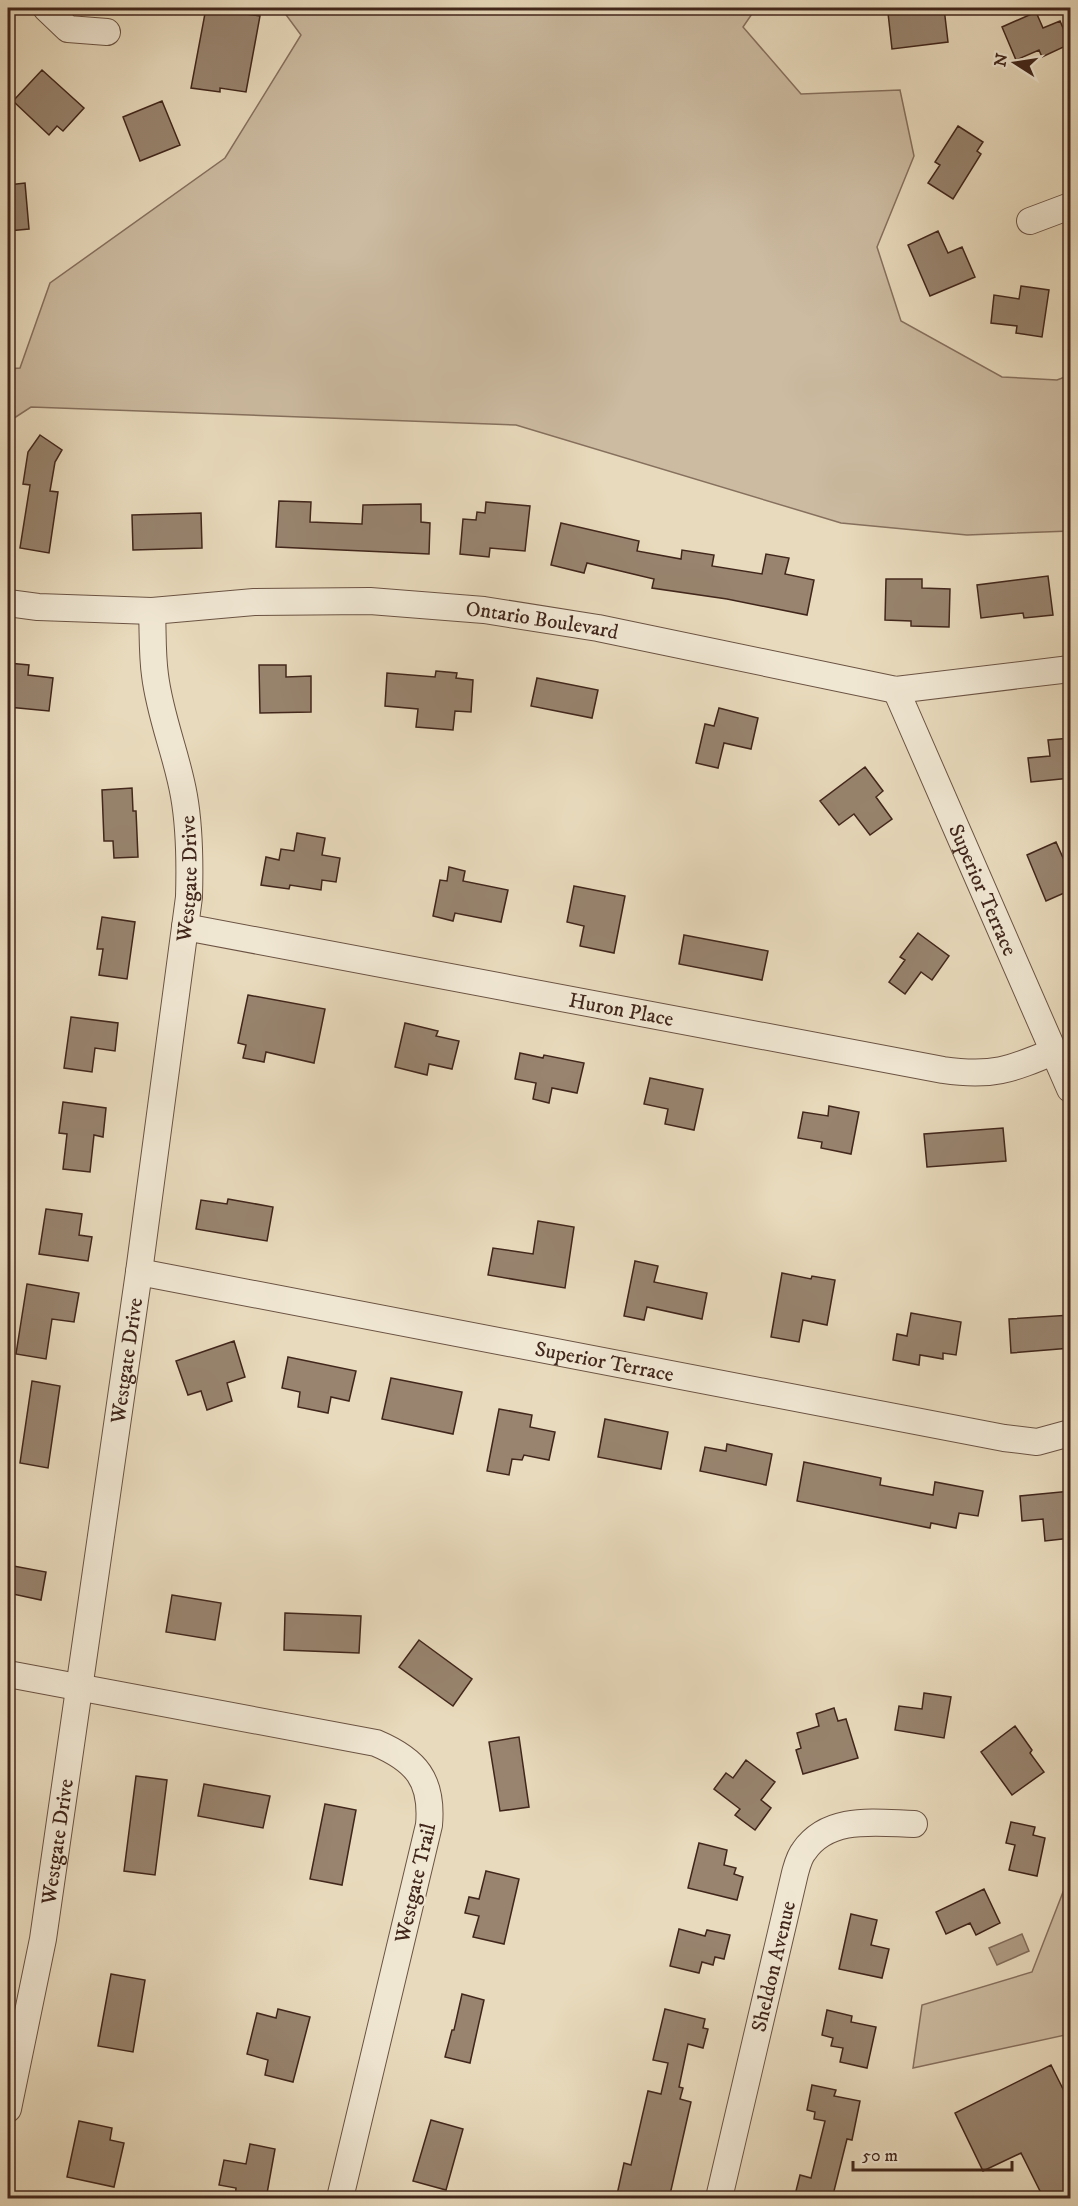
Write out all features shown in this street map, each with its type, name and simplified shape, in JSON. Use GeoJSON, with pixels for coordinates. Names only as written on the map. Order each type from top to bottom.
{"type":"FeatureCollection","features":[{"type":"Feature","properties":{"kind":"street"},"geometry":{"type":"LineString","coordinates":[[46,8],[68,29],[107,32]]}},
{"type":"Feature","properties":{"kind":"street"},"geometry":{"type":"LineString","coordinates":[[1030,221],[1071,206]]}},
{"type":"Feature","properties":{"kind":"street","name":"Ontario Boulevard"},"geometry":{"type":"LineString","coordinates":[[8,603],[38,607],[152,611],[254,602],[370,601],[484,610],[598,628],[896,690],[1071,669]]}},
{"type":"Feature","properties":{"kind":"street","name":"Westgate Drive"},"geometry":{"type":"LineString","coordinates":[[8,2109],[43,1939],[80,1688],[189,897],[190,847],[184,796],[173,747],[161,711],[155,674],[152,611]]}},
{"type":"Feature","properties":{"kind":"street","name":"Superior Terrace"},"geometry":{"type":"LineString","coordinates":[[896,690],[1071,1089]]}},
{"type":"Feature","properties":{"kind":"street","name":"Huron Place"},"geometry":{"type":"LineString","coordinates":[[185,927],[971,1074],[999,1072],[1055,1051]]}},
{"type":"Feature","properties":{"kind":"street","name":"Superior Terrace"},"geometry":{"type":"LineString","coordinates":[[138,1272],[1004,1438],[1037,1442],[1071,1433]]}},
{"type":"Feature","properties":{"kind":"street","name":"Westgate Trail"},"geometry":{"type":"LineString","coordinates":[[8,1674],[376,1743],[395,1751],[413,1765],[424,1783],[431,1804],[429,1825],[340,2199]]}},
{"type":"Feature","properties":{"kind":"street","name":"Sheldon Avenue"},"geometry":{"type":"LineString","coordinates":[[719,2199],[795,1873],[803,1851],[819,1835],[838,1825],[860,1822],[914,1824]]}},
{"type":"Feature","properties":{"kind":"shaded area"},"geometry":{"type":"Polygon","coordinates":[[[281,8],[756,8],[743,27],[801,94],[900,90],[914,156],[877,247],[901,321],[1002,377],[1057,380],[1070,375],[1070,531],[967,535],[841,523],[516,425],[31,407],[8,422],[8,369],[20,368],[50,283],[225,158],[301,35],[281,8]]]}},
{"type":"Feature","properties":{"kind":"shaded area"},"geometry":{"type":"Polygon","coordinates":[[[1070,1874],[1070,2034],[913,2068],[922,2005],[1032,1972],[1070,1874]]]}},
{"type":"Feature","properties":{"kind":"shaded area"},"geometry":{"type":"Polygon","coordinates":[[[1022,1934],[1029,1951],[997,1965],[989,1948],[1022,1934]]]}},
{"type":"Feature","properties":{"kind":"building"},"geometry":{"type":"Polygon","coordinates":[[[206,8],[260,16],[246,92],[220,88],[220,92],[191,88],[206,8]]]}},
{"type":"Feature","properties":{"kind":"building"},"geometry":{"type":"Polygon","coordinates":[[[921,8],[944,8],[948,42],[892,49],[888,13],[922,10],[921,8]]]}},
{"type":"Feature","properties":{"kind":"building"},"geometry":{"type":"Polygon","coordinates":[[[1036,12],[1043,28],[1060,21],[1070,44],[1042,57],[1039,50],[1016,60],[1002,27],[1036,12]]]}},
{"type":"Feature","properties":{"kind":"building"},"geometry":{"type":"Polygon","coordinates":[[[42,70],[84,108],[63,131],[57,126],[49,135],[13,101],[42,70]]]}},
{"type":"Feature","properties":{"kind":"building"},"geometry":{"type":"Polygon","coordinates":[[[162,101],[180,145],[140,161],[123,117],[162,101]]]}},
{"type":"Feature","properties":{"kind":"building"},"geometry":{"type":"Polygon","coordinates":[[[958,126],[983,142],[977,151],[981,154],[953,199],[928,183],[940,165],[935,162],[958,126]]]}},
{"type":"Feature","properties":{"kind":"building"},"geometry":{"type":"Polygon","coordinates":[[[25,183],[29,229],[8,231],[8,185],[25,183]]]}},
{"type":"Feature","properties":{"kind":"building"},"geometry":{"type":"Polygon","coordinates":[[[938,231],[948,253],[962,247],[975,277],[930,296],[908,245],[938,231]]]}},
{"type":"Feature","properties":{"kind":"building"},"geometry":{"type":"Polygon","coordinates":[[[1021,286],[1049,290],[1042,337],[1016,333],[1017,326],[991,323],[994,295],[1019,299],[1021,286]]]}},
{"type":"Feature","properties":{"kind":"building"},"geometry":{"type":"Polygon","coordinates":[[[40,435],[62,450],[55,462],[50,491],[58,492],[49,553],[20,548],[30,485],[23,484],[28,452],[40,435]]]}},
{"type":"Feature","properties":{"kind":"building"},"geometry":{"type":"Polygon","coordinates":[[[279,501],[311,502],[310,522],[362,524],[363,505],[421,504],[421,522],[430,523],[429,554],[276,547],[279,501]]]}},
{"type":"Feature","properties":{"kind":"building"},"geometry":{"type":"Polygon","coordinates":[[[486,502],[530,506],[525,551],[490,548],[489,557],[460,554],[463,519],[476,520],[477,512],[485,513],[486,502]]]}},
{"type":"Feature","properties":{"kind":"building"},"geometry":{"type":"Polygon","coordinates":[[[201,513],[202,548],[133,550],[132,515],[201,513]]]}},
{"type":"Feature","properties":{"kind":"building"},"geometry":{"type":"Polygon","coordinates":[[[561,523],[639,541],[637,551],[681,559],[682,550],[714,555],[712,566],[762,574],[766,554],[789,558],[785,574],[814,580],[807,615],[727,599],[652,588],[654,579],[587,563],[584,573],[551,565],[561,523]]]}},
{"type":"Feature","properties":{"kind":"building"},"geometry":{"type":"Polygon","coordinates":[[[1048,576],[1053,615],[1024,618],[1023,613],[981,618],[977,585],[1048,576]]]}},
{"type":"Feature","properties":{"kind":"building"},"geometry":{"type":"Polygon","coordinates":[[[886,579],[922,579],[922,588],[950,589],[949,627],[911,626],[911,621],[885,620],[886,579]]]}},
{"type":"Feature","properties":{"kind":"building"},"geometry":{"type":"Polygon","coordinates":[[[8,663],[29,665],[28,675],[53,678],[49,711],[8,707],[8,663]]]}},
{"type":"Feature","properties":{"kind":"building"},"geometry":{"type":"Polygon","coordinates":[[[259,665],[286,665],[286,677],[311,676],[311,712],[260,713],[259,665]]]}},
{"type":"Feature","properties":{"kind":"building"},"geometry":{"type":"Polygon","coordinates":[[[436,671],[457,673],[456,678],[473,680],[471,712],[455,711],[453,730],[416,727],[418,709],[385,706],[387,673],[435,677],[436,671]]]}},
{"type":"Feature","properties":{"kind":"building"},"geometry":{"type":"Polygon","coordinates":[[[537,678],[598,690],[592,718],[531,706],[537,678]]]}},
{"type":"Feature","properties":{"kind":"building"},"geometry":{"type":"Polygon","coordinates":[[[719,708],[758,718],[751,749],[724,743],[718,768],[696,763],[705,724],[714,726],[719,708]]]}},
{"type":"Feature","properties":{"kind":"building"},"geometry":{"type":"Polygon","coordinates":[[[1071,738],[1071,778],[1031,782],[1028,758],[1050,756],[1048,740],[1071,738]]]}},
{"type":"Feature","properties":{"kind":"building"},"geometry":{"type":"Polygon","coordinates":[[[865,767],[883,791],[876,797],[892,819],[870,835],[854,814],[839,825],[820,801],[865,767]]]}},
{"type":"Feature","properties":{"kind":"building"},"geometry":{"type":"Polygon","coordinates":[[[132,788],[133,811],[136,811],[138,857],[114,858],[113,841],[104,841],[102,790],[132,788]]]}},
{"type":"Feature","properties":{"kind":"building"},"geometry":{"type":"Polygon","coordinates":[[[297,833],[325,838],[322,855],[340,858],[336,882],[322,880],[321,890],[290,885],[289,889],[261,885],[266,857],[279,860],[281,849],[294,851],[297,833]]]}},
{"type":"Feature","properties":{"kind":"building"},"geometry":{"type":"Polygon","coordinates":[[[1056,842],[1071,876],[1071,890],[1046,901],[1027,855],[1056,842]]]}},
{"type":"Feature","properties":{"kind":"building"},"geometry":{"type":"Polygon","coordinates":[[[449,867],[465,871],[463,881],[508,890],[501,922],[455,913],[453,921],[433,916],[440,880],[447,881],[449,867]]]}},
{"type":"Feature","properties":{"kind":"building"},"geometry":{"type":"Polygon","coordinates":[[[574,886],[625,896],[614,953],[580,946],[584,926],[567,922],[574,886]]]}},
{"type":"Feature","properties":{"kind":"building"},"geometry":{"type":"Polygon","coordinates":[[[102,917],[135,922],[127,979],[99,975],[103,949],[97,949],[102,917]]]}},
{"type":"Feature","properties":{"kind":"building"},"geometry":{"type":"Polygon","coordinates":[[[918,933],[949,956],[932,980],[921,972],[905,994],[889,982],[905,960],[900,957],[918,933]]]}},
{"type":"Feature","properties":{"kind":"building"},"geometry":{"type":"Polygon","coordinates":[[[684,935],[768,951],[762,980],[679,964],[684,935]]]}},
{"type":"Feature","properties":{"kind":"building"},"geometry":{"type":"Polygon","coordinates":[[[248,995],[325,1009],[314,1063],[266,1052],[264,1062],[243,1058],[246,1045],[238,1043],[248,995]]]}},
{"type":"Feature","properties":{"kind":"building"},"geometry":{"type":"Polygon","coordinates":[[[71,1017],[118,1023],[115,1051],[95,1048],[92,1072],[64,1068],[71,1017]]]}},
{"type":"Feature","properties":{"kind":"building"},"geometry":{"type":"Polygon","coordinates":[[[405,1023],[438,1031],[436,1036],[459,1041],[452,1069],[429,1064],[427,1075],[395,1067],[405,1023]]]}},
{"type":"Feature","properties":{"kind":"building"},"geometry":{"type":"Polygon","coordinates":[[[520,1053],[584,1063],[577,1093],[552,1088],[549,1103],[533,1099],[536,1083],[515,1079],[520,1053]]]}},
{"type":"Feature","properties":{"kind":"building"},"geometry":{"type":"Polygon","coordinates":[[[650,1078],[703,1089],[694,1130],[665,1124],[668,1109],[644,1104],[650,1078]]]}},
{"type":"Feature","properties":{"kind":"building"},"geometry":{"type":"Polygon","coordinates":[[[63,1102],[106,1108],[103,1137],[94,1135],[90,1172],[63,1169],[67,1134],[59,1133],[63,1102]]]}},
{"type":"Feature","properties":{"kind":"building"},"geometry":{"type":"Polygon","coordinates":[[[829,1106],[859,1112],[851,1154],[821,1148],[822,1142],[798,1138],[803,1112],[828,1116],[829,1106]]]}},
{"type":"Feature","properties":{"kind":"building"},"geometry":{"type":"Polygon","coordinates":[[[1003,1128],[1006,1161],[927,1167],[924,1134],[1003,1128]]]}},
{"type":"Feature","properties":{"kind":"building"},"geometry":{"type":"Polygon","coordinates":[[[228,1199],[273,1207],[267,1241],[196,1229],[201,1200],[227,1204],[228,1199]]]}},
{"type":"Feature","properties":{"kind":"building"},"geometry":{"type":"Polygon","coordinates":[[[46,1209],[82,1214],[79,1235],[92,1237],[88,1261],[39,1254],[46,1209]]]}},
{"type":"Feature","properties":{"kind":"building"},"geometry":{"type":"Polygon","coordinates":[[[538,1221],[574,1227],[565,1288],[488,1275],[493,1248],[533,1254],[538,1221]]]}},
{"type":"Feature","properties":{"kind":"building"},"geometry":{"type":"Polygon","coordinates":[[[635,1261],[658,1266],[654,1282],[707,1293],[702,1319],[647,1307],[644,1320],[624,1316],[635,1261]]]}},
{"type":"Feature","properties":{"kind":"building"},"geometry":{"type":"Polygon","coordinates":[[[782,1273],[811,1279],[812,1276],[835,1280],[827,1325],[803,1320],[799,1342],[771,1337],[782,1273]]]}},
{"type":"Feature","properties":{"kind":"building"},"geometry":{"type":"Polygon","coordinates":[[[27,1284],[79,1293],[74,1322],[52,1319],[46,1359],[16,1354],[27,1284]]]}},
{"type":"Feature","properties":{"kind":"building"},"geometry":{"type":"Polygon","coordinates":[[[911,1313],[961,1322],[956,1355],[943,1353],[943,1359],[920,1355],[919,1365],[893,1360],[897,1334],[907,1336],[911,1313]]]}},
{"type":"Feature","properties":{"kind":"building"},"geometry":{"type":"Polygon","coordinates":[[[1071,1315],[1071,1348],[1011,1353],[1009,1319],[1071,1315]]]}},
{"type":"Feature","properties":{"kind":"building"},"geometry":{"type":"Polygon","coordinates":[[[234,1341],[245,1377],[227,1383],[232,1401],[207,1410],[201,1391],[188,1395],[176,1361],[234,1341]]]}},
{"type":"Feature","properties":{"kind":"building"},"geometry":{"type":"Polygon","coordinates":[[[288,1357],[356,1371],[349,1401],[331,1397],[328,1413],[298,1407],[300,1392],[282,1388],[288,1357]]]}},
{"type":"Feature","properties":{"kind":"building"},"geometry":{"type":"Polygon","coordinates":[[[391,1378],[462,1392],[453,1434],[382,1419],[391,1378]]]}},
{"type":"Feature","properties":{"kind":"building"},"geometry":{"type":"Polygon","coordinates":[[[32,1381],[60,1386],[48,1468],[20,1463],[32,1381]]]}},
{"type":"Feature","properties":{"kind":"building"},"geometry":{"type":"Polygon","coordinates":[[[499,1409],[532,1415],[530,1427],[555,1432],[549,1460],[524,1455],[522,1460],[512,1459],[509,1475],[487,1471],[499,1409]]]}},
{"type":"Feature","properties":{"kind":"building"},"geometry":{"type":"Polygon","coordinates":[[[605,1419],[668,1432],[661,1469],[598,1457],[605,1419]]]}},
{"type":"Feature","properties":{"kind":"building"},"geometry":{"type":"Polygon","coordinates":[[[727,1444],[772,1454],[766,1485],[700,1471],[705,1447],[726,1451],[727,1444]]]}},
{"type":"Feature","properties":{"kind":"building"},"geometry":{"type":"Polygon","coordinates":[[[804,1462],[881,1478],[880,1485],[933,1495],[935,1482],[983,1491],[978,1516],[959,1513],[956,1528],[931,1523],[930,1528],[797,1501],[804,1462]]]}},
{"type":"Feature","properties":{"kind":"building"},"geometry":{"type":"Polygon","coordinates":[[[1071,1491],[1071,1538],[1045,1541],[1043,1519],[1022,1521],[1020,1496],[1071,1491]]]}},
{"type":"Feature","properties":{"kind":"building"},"geometry":{"type":"Polygon","coordinates":[[[8,1565],[46,1572],[41,1600],[8,1593],[8,1565]]]}},
{"type":"Feature","properties":{"kind":"building"},"geometry":{"type":"Polygon","coordinates":[[[172,1595],[221,1603],[215,1640],[166,1632],[172,1595]]]}},
{"type":"Feature","properties":{"kind":"building"},"geometry":{"type":"Polygon","coordinates":[[[285,1613],[361,1616],[359,1653],[284,1650],[285,1613]]]}},
{"type":"Feature","properties":{"kind":"building"},"geometry":{"type":"Polygon","coordinates":[[[419,1640],[472,1679],[453,1706],[399,1667],[419,1640]]]}},
{"type":"Feature","properties":{"kind":"building"},"geometry":{"type":"Polygon","coordinates":[[[924,1693],[951,1697],[944,1738],[895,1730],[899,1706],[922,1709],[924,1693]]]}},
{"type":"Feature","properties":{"kind":"building"},"geometry":{"type":"Polygon","coordinates":[[[834,1708],[838,1721],[846,1719],[858,1758],[803,1774],[796,1750],[801,1748],[797,1733],[819,1726],[816,1714],[834,1708]]]}},
{"type":"Feature","properties":{"kind":"building"},"geometry":{"type":"Polygon","coordinates":[[[1015,1726],[1044,1772],[1012,1795],[981,1752],[1015,1726]]]}},
{"type":"Feature","properties":{"kind":"building"},"geometry":{"type":"Polygon","coordinates":[[[519,1737],[529,1807],[500,1811],[489,1742],[519,1737]]]}},
{"type":"Feature","properties":{"kind":"building"},"geometry":{"type":"Polygon","coordinates":[[[746,1760],[775,1782],[761,1800],[771,1808],[755,1830],[735,1815],[740,1809],[714,1789],[726,1773],[733,1778],[746,1760]]]}},
{"type":"Feature","properties":{"kind":"building"},"geometry":{"type":"Polygon","coordinates":[[[136,1776],[167,1780],[155,1875],[124,1871],[136,1776]]]}},
{"type":"Feature","properties":{"kind":"building"},"geometry":{"type":"Polygon","coordinates":[[[204,1784],[270,1796],[263,1828],[198,1816],[204,1784]]]}},
{"type":"Feature","properties":{"kind":"building"},"geometry":{"type":"Polygon","coordinates":[[[325,1804],[356,1810],[342,1885],[310,1879],[325,1804]]]}},
{"type":"Feature","properties":{"kind":"building"},"geometry":{"type":"Polygon","coordinates":[[[1011,1822],[1035,1827],[1033,1835],[1045,1838],[1037,1876],[1009,1870],[1015,1845],[1006,1843],[1011,1822]]]}},
{"type":"Feature","properties":{"kind":"building"},"geometry":{"type":"Polygon","coordinates":[[[699,1843],[727,1850],[724,1865],[736,1868],[734,1874],[743,1877],[737,1900],[688,1888],[699,1843]]]}},
{"type":"Feature","properties":{"kind":"building"},"geometry":{"type":"Polygon","coordinates":[[[486,1871],[519,1879],[504,1944],[473,1937],[479,1916],[465,1913],[469,1897],[479,1899],[486,1871]]]}},
{"type":"Feature","properties":{"kind":"building"},"geometry":{"type":"Polygon","coordinates":[[[984,1889],[1000,1923],[976,1935],[970,1923],[946,1934],[936,1912],[984,1889]]]}},
{"type":"Feature","properties":{"kind":"building"},"geometry":{"type":"Polygon","coordinates":[[[851,1914],[877,1920],[871,1945],[889,1949],[882,1978],[839,1969],[851,1914]]]}},
{"type":"Feature","properties":{"kind":"building"},"geometry":{"type":"Polygon","coordinates":[[[679,1929],[705,1936],[707,1930],[730,1935],[724,1959],[715,1957],[713,1965],[702,1962],[699,1973],[670,1966],[679,1929]]]}},
{"type":"Feature","properties":{"kind":"building"},"geometry":{"type":"Polygon","coordinates":[[[111,1974],[145,1980],[133,2052],[98,2046],[111,1974]]]}},
{"type":"Feature","properties":{"kind":"building"},"geometry":{"type":"Polygon","coordinates":[[[462,1994],[484,2000],[470,2063],[445,2057],[462,1994]]]}},
{"type":"Feature","properties":{"kind":"building"},"geometry":{"type":"Polygon","coordinates":[[[278,2009],[310,2017],[293,2082],[265,2075],[268,2060],[247,2054],[257,2013],[276,2018],[278,2009]]]}},
{"type":"Feature","properties":{"kind":"building"},"geometry":{"type":"Polygon","coordinates":[[[665,2009],[705,2019],[703,2028],[708,2029],[703,2048],[688,2044],[679,2087],[683,2088],[680,2099],[691,2102],[669,2199],[616,2199],[624,2163],[631,2165],[648,2091],[661,2094],[668,2063],[653,2060],[665,2009]]]}},
{"type":"Feature","properties":{"kind":"building"},"geometry":{"type":"Polygon","coordinates":[[[827,2010],[852,2016],[851,2022],[876,2027],[867,2068],[840,2062],[843,2048],[831,2046],[833,2038],[822,2035],[827,2010]]]}},
{"type":"Feature","properties":{"kind":"building"},"geometry":{"type":"Polygon","coordinates":[[[1051,2065],[1071,2105],[1071,2199],[1044,2199],[1021,2153],[983,2171],[955,2113],[1051,2065]]]}},
{"type":"Feature","properties":{"kind":"building"},"geometry":{"type":"Polygon","coordinates":[[[812,2085],[836,2090],[834,2096],[860,2101],[852,2140],[847,2139],[832,2199],[794,2199],[800,2175],[811,2178],[825,2121],[814,2119],[815,2112],[807,2110],[812,2085]]]}},
{"type":"Feature","properties":{"kind":"building"},"geometry":{"type":"Polygon","coordinates":[[[431,2120],[463,2129],[446,2190],[413,2181],[431,2120]]]}},
{"type":"Feature","properties":{"kind":"building"},"geometry":{"type":"Polygon","coordinates":[[[79,2121],[112,2128],[110,2140],[124,2143],[114,2187],[67,2177],[79,2121]]]}},
{"type":"Feature","properties":{"kind":"building"},"geometry":{"type":"Polygon","coordinates":[[[250,2144],[275,2149],[266,2199],[235,2199],[236,2188],[219,2185],[224,2160],[246,2164],[250,2144]]]}}]}
